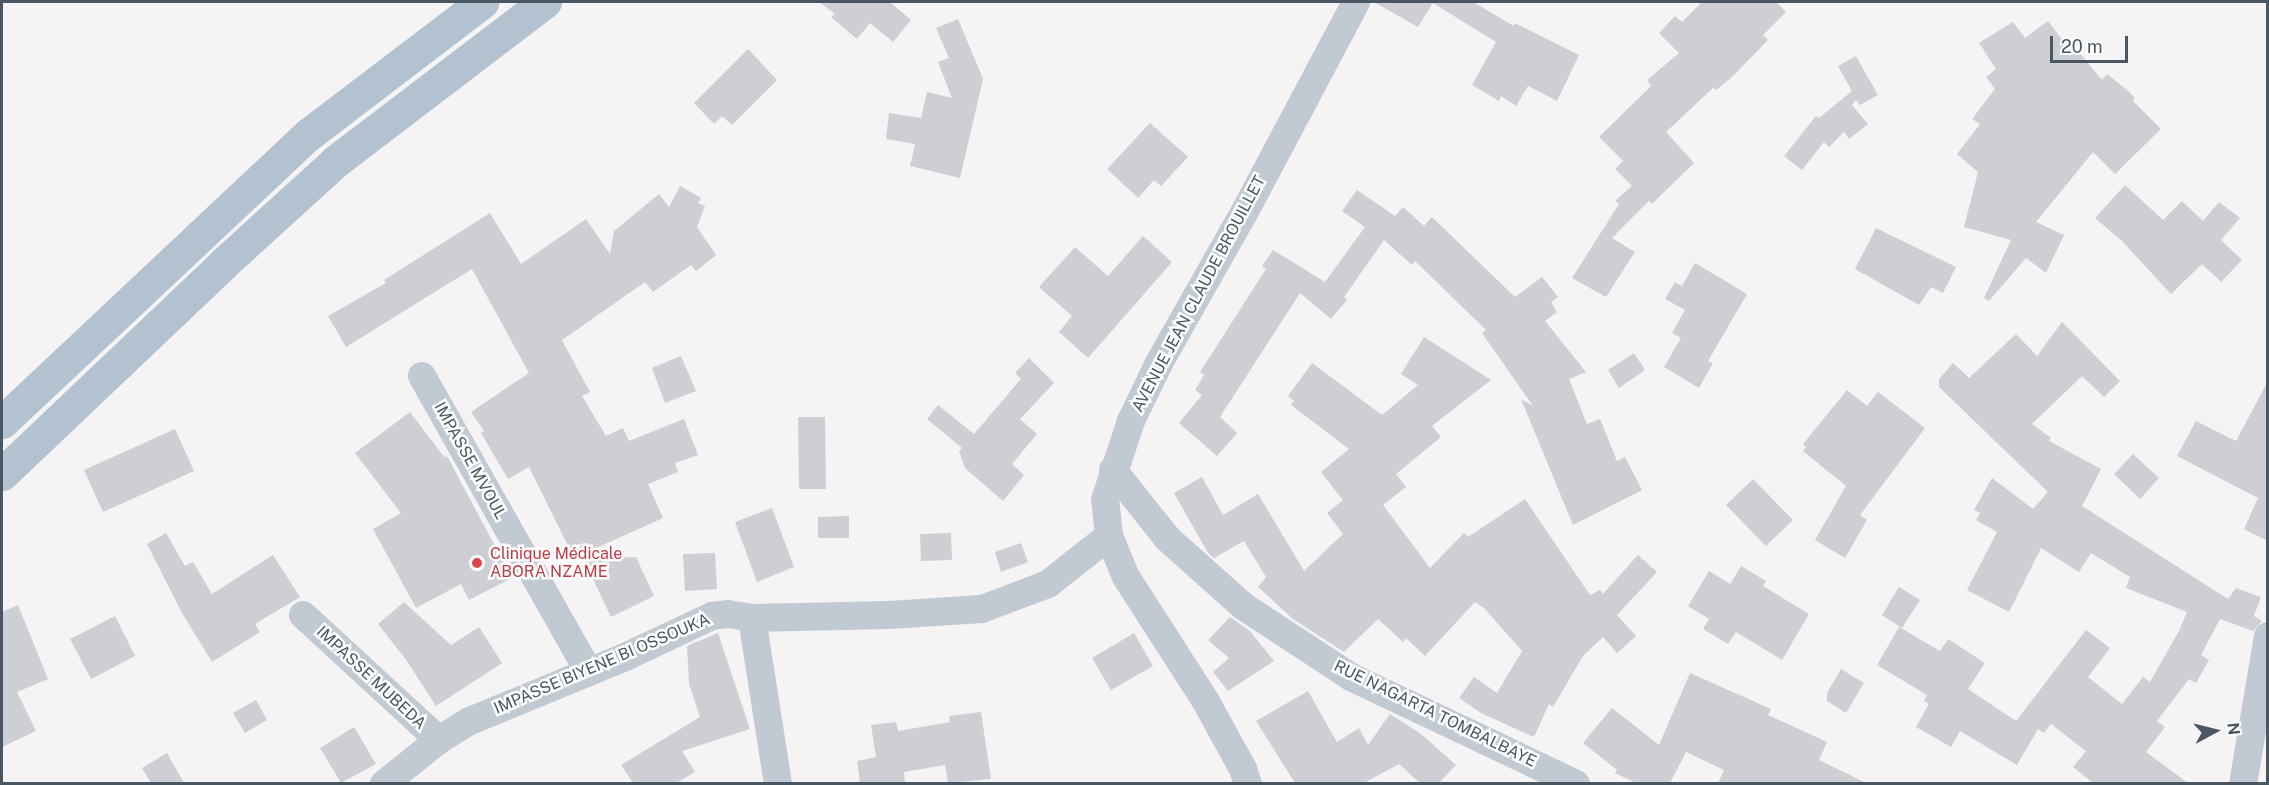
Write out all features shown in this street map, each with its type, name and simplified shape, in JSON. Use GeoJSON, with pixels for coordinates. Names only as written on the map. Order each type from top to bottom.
{"type":"FeatureCollection","features":[{"type":"Feature","properties":{"kind":"main road"},"geometry":{"type":"LineString","coordinates":[[2,422],[309,134],[482,2]]}},
{"type":"Feature","properties":{"kind":"main road"},"geometry":{"type":"LineString","coordinates":[[2,474],[224,263],[336,161],[545,2]]}},
{"type":"Feature","properties":{"kind":"street","name":"AVENUE JEAN CLAUDE BROUILLET"},"geometry":{"type":"LineString","coordinates":[[1248,783],[1243,769],[1205,700],[1126,577],[1109,536],[1105,500],[1131,421],[1159,363],[1244,213],[1356,2]]}},
{"type":"Feature","properties":{"kind":"street","name":"IMPASSE MVOUL"},"geometry":{"type":"LineString","coordinates":[[422,376],[589,672]]}},
{"type":"Feature","properties":{"kind":"street","name":"RUE NAGARTA TOMBALBAYE"},"geometry":{"type":"LineString","coordinates":[[1113,470],[1167,538],[1243,606],[1351,677],[1576,783]]}},
{"type":"Feature","properties":{"kind":"street","name":"IMPASSE BIYENE BI OSSOUKA"},"geometry":{"type":"LineString","coordinates":[[384,783],[439,740],[470,721],[589,672],[712,615],[728,614],[752,618],[889,615],[982,609],[1048,584],[1109,536]]}},
{"type":"Feature","properties":{"kind":"street","name":"IMPASSE MUBEDA"},"geometry":{"type":"LineString","coordinates":[[303,615],[439,740]]}},
{"type":"Feature","properties":{"kind":"street"},"geometry":{"type":"LineString","coordinates":[[752,618],[778,783]]}},
{"type":"Feature","properties":{"kind":"street"},"geometry":{"type":"LineString","coordinates":[[2243,783],[2268,636]]}},
{"type":"Feature","properties":{"kind":"building"},"geometry":{"type":"Polygon","coordinates":[[[819,2],[890,2],[911,20],[893,42],[870,23],[857,39],[831,17],[835,14],[819,2]]]}},
{"type":"Feature","properties":{"kind":"building"},"geometry":{"type":"Polygon","coordinates":[[[1374,2],[1473,2],[1514,26],[1515,23],[1579,55],[1557,101],[1528,86],[1516,106],[1501,96],[1499,101],[1472,85],[1496,42],[1433,3],[1418,27],[1374,2]]]}},
{"type":"Feature","properties":{"kind":"building"},"geometry":{"type":"Polygon","coordinates":[[[1702,2],[1776,2],[1786,12],[1763,35],[1768,40],[1732,77],[1716,90],[1713,88],[1666,132],[1694,163],[1652,204],[1649,201],[1612,238],[1635,252],[1606,297],[1572,278],[1619,204],[1615,201],[1632,186],[1615,169],[1623,161],[1599,137],[1651,86],[1647,80],[1679,53],[1659,33],[1675,16],[1682,22],[1702,2]]]}},
{"type":"Feature","properties":{"kind":"building"},"geometry":{"type":"Polygon","coordinates":[[[958,19],[983,79],[960,178],[910,166],[915,144],[886,139],[889,113],[921,118],[927,92],[952,98],[938,62],[949,58],[936,28],[958,19]]]}},
{"type":"Feature","properties":{"kind":"building"},"geometry":{"type":"Polygon","coordinates":[[[2048,21],[2070,50],[2074,46],[2102,80],[2107,74],[2126,89],[2135,98],[2133,101],[2161,129],[2115,174],[2093,152],[2036,222],[2064,235],[2046,273],[2026,258],[1989,301],[1984,298],[2011,240],[1964,227],[1978,172],[1957,154],[1980,124],[1972,119],[1995,89],[1986,77],[1996,69],[1979,43],[2013,22],[2025,38],[2048,21]]]}},
{"type":"Feature","properties":{"kind":"building"},"geometry":{"type":"Polygon","coordinates":[[[748,49],[777,80],[732,125],[722,116],[714,124],[694,103],[748,49]]]}},
{"type":"Feature","properties":{"kind":"building"},"geometry":{"type":"Polygon","coordinates":[[[1856,56],[1878,95],[1860,105],[1856,100],[1852,105],[1868,124],[1849,139],[1844,132],[1829,147],[1824,142],[1802,170],[1784,156],[1816,116],[1819,118],[1852,91],[1838,66],[1856,56]]]}},
{"type":"Feature","properties":{"kind":"building"},"geometry":{"type":"Polygon","coordinates":[[[1150,123],[1188,157],[1161,186],[1154,180],[1138,198],[1107,169],[1150,123]]]}},
{"type":"Feature","properties":{"kind":"building"},"geometry":{"type":"Polygon","coordinates":[[[2125,185],[2163,220],[2182,201],[2203,221],[2219,202],[2240,218],[2221,240],[2242,260],[2221,282],[2202,264],[2171,294],[2122,241],[2095,218],[2125,185]]]}},
{"type":"Feature","properties":{"kind":"building"},"geometry":{"type":"Polygon","coordinates":[[[680,186],[701,198],[698,203],[705,206],[697,227],[716,255],[696,271],[691,265],[653,292],[645,282],[562,340],[590,392],[582,396],[606,436],[623,428],[629,441],[684,419],[698,455],[675,463],[678,472],[648,484],[663,518],[574,558],[529,467],[508,479],[481,433],[484,431],[471,412],[529,373],[472,269],[346,347],[328,316],[386,283],[384,280],[490,213],[521,264],[586,219],[610,254],[614,231],[659,194],[669,207],[680,186]]]}},
{"type":"Feature","properties":{"kind":"building"},"geometry":{"type":"Polygon","coordinates":[[[1357,190],[1395,216],[1403,207],[1424,226],[1432,217],[1515,297],[1542,277],[1558,297],[1551,302],[1557,312],[1545,321],[1586,372],[1569,379],[1587,424],[1600,419],[1617,461],[1625,457],[1642,490],[1573,525],[1521,399],[1533,406],[1482,333],[1486,330],[1415,261],[1412,265],[1384,240],[1344,297],[1347,300],[1331,319],[1300,293],[1220,417],[1237,433],[1217,456],[1179,423],[1202,395],[1195,390],[1204,375],[1200,372],[1266,269],[1262,266],[1273,250],[1325,282],[1365,227],[1342,211],[1357,190]]]}},
{"type":"Feature","properties":{"kind":"building"},"geometry":{"type":"Polygon","coordinates":[[[1876,228],[1956,267],[1943,293],[1931,287],[1919,305],[1855,269],[1876,228]]]}},
{"type":"Feature","properties":{"kind":"building"},"geometry":{"type":"Polygon","coordinates":[[[1143,236],[1172,262],[1088,358],[1059,332],[1072,316],[1039,287],[1075,247],[1108,276],[1143,236]]]}},
{"type":"Feature","properties":{"kind":"building"},"geometry":{"type":"Polygon","coordinates":[[[1695,263],[1747,294],[1708,361],[1713,363],[1699,388],[1664,367],[1681,338],[1672,333],[1685,310],[1665,299],[1675,282],[1682,286],[1695,263]]]}},
{"type":"Feature","properties":{"kind":"building"},"geometry":{"type":"Polygon","coordinates":[[[2062,322],[2120,381],[2104,397],[2082,376],[2032,424],[2051,438],[2049,441],[2101,469],[2082,506],[2228,599],[2236,588],[2261,597],[2254,616],[2262,621],[2253,631],[2220,619],[2201,655],[2209,660],[2196,683],[2189,679],[2157,721],[2165,727],[2146,752],[2188,783],[2093,783],[2073,767],[2086,751],[2051,724],[2044,733],[2038,729],[2017,765],[1960,731],[1951,747],[1916,727],[1929,704],[1924,701],[1927,695],[1877,665],[1899,627],[1940,651],[1948,639],[1985,663],[1968,689],[2016,721],[2086,630],[2110,648],[2088,677],[2122,704],[2143,677],[2150,682],[2179,631],[2187,612],[2126,588],[2130,577],[2091,553],[2079,572],[2041,548],[2009,612],[1967,590],[1997,532],[1976,520],[1980,513],[1974,510],[1992,478],[2033,509],[2048,492],[1939,387],[1939,379],[1953,363],[1969,378],[2016,334],[2037,356],[2062,322]]]}},
{"type":"Feature","properties":{"kind":"building"},"geometry":{"type":"Polygon","coordinates":[[[1424,337],[1491,380],[1432,426],[1441,437],[1396,474],[1406,487],[1383,505],[1430,568],[1464,533],[1468,537],[1525,499],[1590,595],[1600,590],[1603,594],[1638,555],[1657,572],[1617,615],[1636,636],[1617,653],[1603,637],[1583,656],[1553,707],[1549,704],[1534,737],[1481,713],[1459,698],[1474,677],[1497,693],[1522,651],[1484,608],[1475,602],[1425,656],[1406,638],[1403,642],[1378,619],[1344,652],[1293,619],[1258,587],[1266,577],[1244,541],[1214,558],[1208,553],[1174,493],[1202,477],[1223,515],[1258,494],[1304,571],[1343,534],[1327,513],[1343,500],[1321,472],[1349,449],[1291,405],[1294,401],[1288,396],[1312,363],[1382,415],[1418,385],[1401,374],[1424,337]]]}},
{"type":"Feature","properties":{"kind":"building"},"geometry":{"type":"Polygon","coordinates":[[[1634,353],[1645,370],[1619,388],[1608,370],[1634,353]]]}},
{"type":"Feature","properties":{"kind":"building"},"geometry":{"type":"Polygon","coordinates":[[[681,356],[696,391],[665,403],[652,368],[681,356]]]}},
{"type":"Feature","properties":{"kind":"building"},"geometry":{"type":"Polygon","coordinates":[[[1029,358],[1054,383],[1020,419],[1037,434],[1012,464],[1024,475],[1003,501],[965,468],[959,451],[962,448],[927,419],[938,405],[974,434],[1021,379],[1015,373],[1029,358]]]}},
{"type":"Feature","properties":{"kind":"building"},"geometry":{"type":"Polygon","coordinates":[[[2268,381],[2268,541],[2244,529],[2258,498],[2177,456],[2196,421],[2236,441],[2268,381]]]}},
{"type":"Feature","properties":{"kind":"building"},"geometry":{"type":"Polygon","coordinates":[[[1847,390],[1867,406],[1878,392],[1925,428],[1860,515],[1867,520],[1845,558],[1815,540],[1846,486],[1803,451],[1806,447],[1803,444],[1847,390]]]}},
{"type":"Feature","properties":{"kind":"building"},"geometry":{"type":"Polygon","coordinates":[[[410,412],[445,458],[447,456],[512,578],[469,600],[461,584],[416,608],[373,529],[401,513],[355,453],[410,412]]]}},
{"type":"Feature","properties":{"kind":"building"},"geometry":{"type":"Polygon","coordinates":[[[798,417],[825,417],[826,489],[799,489],[798,417]]]}},
{"type":"Feature","properties":{"kind":"building"},"geometry":{"type":"Polygon","coordinates":[[[175,429],[194,471],[103,512],[84,470],[175,429]]]}},
{"type":"Feature","properties":{"kind":"building"},"geometry":{"type":"Polygon","coordinates":[[[2133,454],[2159,478],[2140,499],[2114,474],[2133,454]]]}},
{"type":"Feature","properties":{"kind":"building"},"geometry":{"type":"Polygon","coordinates":[[[1753,479],[1793,520],[1766,546],[1726,505],[1753,479]]]}},
{"type":"Feature","properties":{"kind":"building"},"geometry":{"type":"Polygon","coordinates":[[[772,508],[794,567],[757,582],[735,522],[772,508]]]}},
{"type":"Feature","properties":{"kind":"building"},"geometry":{"type":"Polygon","coordinates":[[[849,516],[849,538],[818,538],[818,517],[849,516]]]}},
{"type":"Feature","properties":{"kind":"building"},"geometry":{"type":"Polygon","coordinates":[[[166,533],[185,566],[193,562],[212,594],[273,555],[300,597],[255,624],[260,632],[212,662],[182,613],[147,544],[166,533]]]}},
{"type":"Feature","properties":{"kind":"building"},"geometry":{"type":"Polygon","coordinates":[[[951,533],[952,560],[921,561],[920,534],[951,533]]]}},
{"type":"Feature","properties":{"kind":"building"},"geometry":{"type":"Polygon","coordinates":[[[1021,543],[1028,562],[1001,572],[995,552],[1021,543]]]}},
{"type":"Feature","properties":{"kind":"building"},"geometry":{"type":"Polygon","coordinates":[[[715,553],[717,589],[685,591],[683,554],[715,553]]]}},
{"type":"Feature","properties":{"kind":"building"},"geometry":{"type":"Polygon","coordinates":[[[636,557],[654,596],[611,617],[584,560],[636,557]]]}},
{"type":"Feature","properties":{"kind":"building"},"geometry":{"type":"Polygon","coordinates":[[[1741,566],[1766,581],[1763,586],[1809,614],[1782,660],[1736,632],[1728,644],[1703,629],[1709,619],[1688,606],[1709,571],[1730,584],[1741,566]]]}},
{"type":"Feature","properties":{"kind":"building"},"geometry":{"type":"Polygon","coordinates":[[[1899,587],[1920,600],[1902,628],[1882,615],[1899,587]]]}},
{"type":"Feature","properties":{"kind":"building"},"geometry":{"type":"Polygon","coordinates":[[[404,602],[451,645],[479,627],[502,663],[436,706],[407,661],[378,624],[404,602]]]}},
{"type":"Feature","properties":{"kind":"building"},"geometry":{"type":"Polygon","coordinates":[[[18,605],[48,679],[17,692],[36,731],[2,747],[2,612],[18,605]]]}},
{"type":"Feature","properties":{"kind":"building"},"geometry":{"type":"Polygon","coordinates":[[[115,616],[135,656],[91,679],[70,639],[115,616]]]}},
{"type":"Feature","properties":{"kind":"building"},"geometry":{"type":"Polygon","coordinates":[[[1230,617],[1250,631],[1274,661],[1228,691],[1213,672],[1229,658],[1208,640],[1230,617]]]}},
{"type":"Feature","properties":{"kind":"building"},"geometry":{"type":"Polygon","coordinates":[[[718,633],[750,729],[682,751],[695,772],[676,783],[633,783],[621,765],[700,717],[689,684],[687,646],[718,633]]]}},
{"type":"Feature","properties":{"kind":"building"},"geometry":{"type":"Polygon","coordinates":[[[1134,633],[1153,666],[1111,690],[1092,658],[1134,633]]]}},
{"type":"Feature","properties":{"kind":"building"},"geometry":{"type":"Polygon","coordinates":[[[1841,669],[1864,683],[1846,713],[1827,701],[1827,693],[1841,669]]]}},
{"type":"Feature","properties":{"kind":"building"},"geometry":{"type":"Polygon","coordinates":[[[1690,673],[1771,709],[1768,715],[1827,742],[1819,760],[1866,783],[1718,783],[1724,770],[1686,752],[1670,783],[1636,783],[1615,773],[1617,770],[1583,743],[1612,708],[1659,745],[1690,673]]]}},
{"type":"Feature","properties":{"kind":"building"},"geometry":{"type":"Polygon","coordinates":[[[1308,691],[1337,742],[1359,728],[1368,745],[1390,714],[1421,734],[1456,765],[1439,783],[1420,783],[1399,764],[1364,783],[1295,783],[1256,721],[1308,691]]]}},
{"type":"Feature","properties":{"kind":"building"},"geometry":{"type":"Polygon","coordinates":[[[256,700],[267,720],[245,733],[233,713],[256,700]]]}},
{"type":"Feature","properties":{"kind":"building"},"geometry":{"type":"Polygon","coordinates":[[[981,712],[991,779],[948,783],[945,765],[904,772],[905,783],[860,783],[857,761],[876,757],[871,725],[896,722],[898,731],[950,722],[949,716],[981,712]]]}},
{"type":"Feature","properties":{"kind":"building"},"geometry":{"type":"Polygon","coordinates":[[[354,727],[376,764],[341,783],[320,748],[354,727]]]}},
{"type":"Feature","properties":{"kind":"building"},"geometry":{"type":"Polygon","coordinates":[[[167,753],[184,783],[151,783],[142,768],[167,753]]]}},
{"type":"Feature","properties":{"kind":"place","name":"Clinique Médicale ABORA NZAME"},"geometry":{"type":"Point","coordinates":[477,563]}}]}
